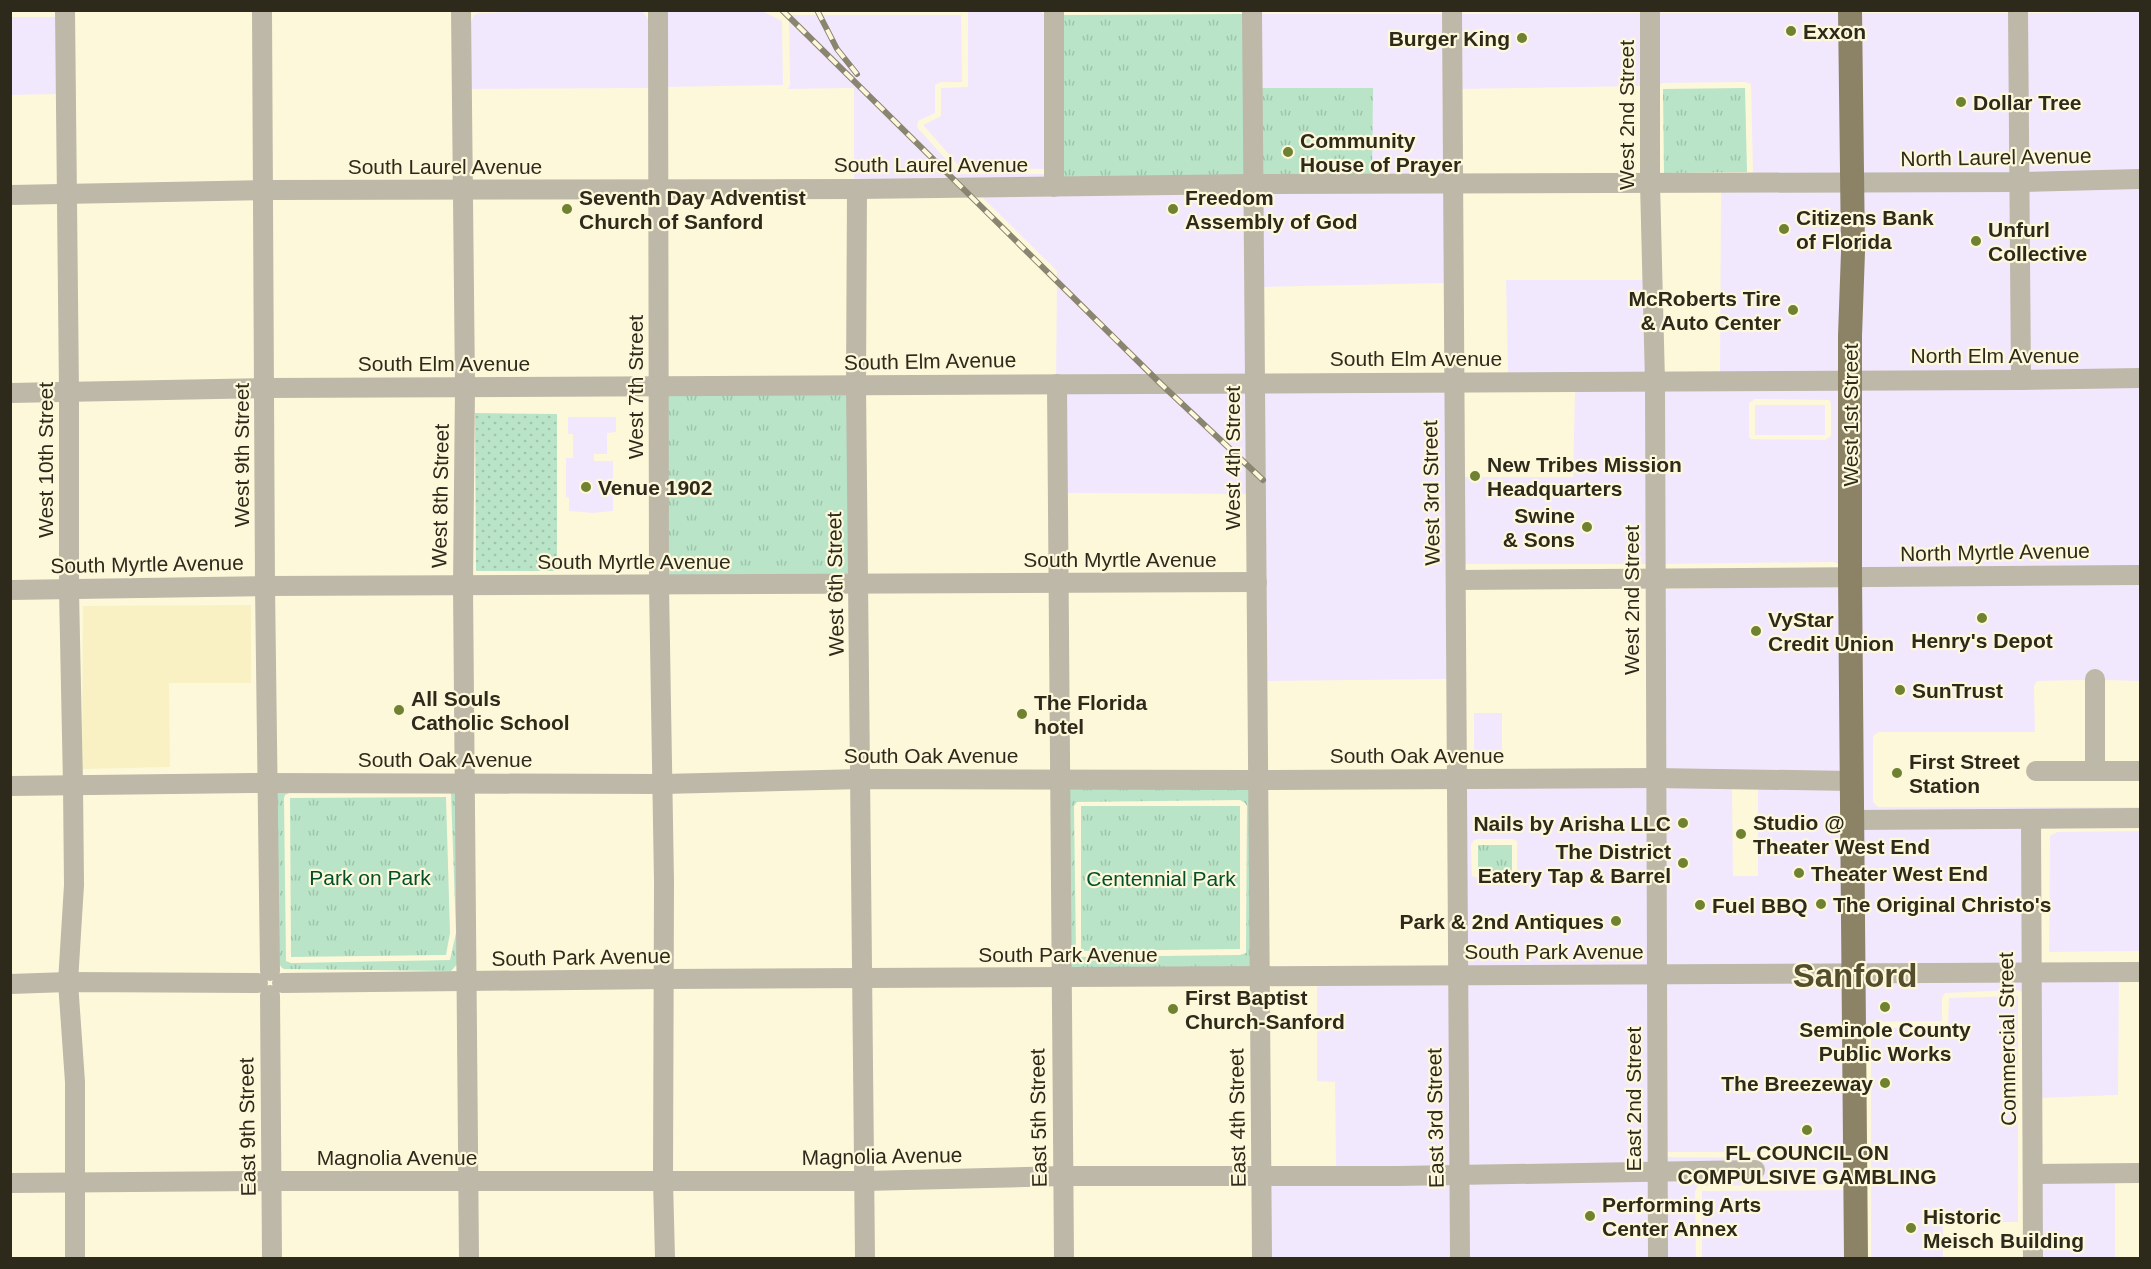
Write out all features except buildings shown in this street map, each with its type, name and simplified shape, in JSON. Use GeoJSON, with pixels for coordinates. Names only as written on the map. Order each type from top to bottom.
{"type":"FeatureCollection","features":[{"type":"Feature","properties":{"kind":"main road","name":"West 1st Street"},"geometry":{"type":"LineString","coordinates":[[1850,10],[1852,181],[1850,577],[1856,1258]]}},
{"type":"Feature","properties":{"kind":"street","name":"West 10th Street"},"geometry":{"type":"LineString","coordinates":[[64,10],[68,195],[69,590],[74,885],[68,982],[75,1082],[75,1258]]}},
{"type":"Feature","properties":{"kind":"street","name":"West 9th Street"},"geometry":{"type":"LineString","coordinates":[[262,10],[270,983]]}},
{"type":"Feature","properties":{"kind":"street","name":"West 8th Street"},"geometry":{"type":"LineString","coordinates":[[461,10],[469,1258]]}},
{"type":"Feature","properties":{"kind":"street","name":"West 7th Street"},"geometry":{"type":"LineString","coordinates":[[658,10],[658,585],[663,784],[665,1258]]}},
{"type":"Feature","properties":{"kind":"street"},"geometry":{"type":"LineString","coordinates":[[1054,10],[1054,187]]}},
{"type":"Feature","properties":{"kind":"street","name":"West 4th Street"},"geometry":{"type":"LineString","coordinates":[[1252,10],[1259,977]]}},
{"type":"Feature","properties":{"kind":"street","name":"West 3rd Street"},"geometry":{"type":"LineString","coordinates":[[1452,10],[1457,976]]}},
{"type":"Feature","properties":{"kind":"street","name":"West 2nd Street"},"geometry":{"type":"LineString","coordinates":[[1650,10],[1650,183],[1655,382],[1656,974]]}},
{"type":"Feature","properties":{"kind":"street"},"geometry":{"type":"LineString","coordinates":[[2018,10],[2021,380]]}},
{"type":"Feature","properties":{"kind":"street","name":"North Laurel Avenue"},"geometry":{"type":"LineString","coordinates":[[1852,181],[2019,182],[2140,179]]}},
{"type":"Feature","properties":{"kind":"street","name":"South Laurel Avenue"},"geometry":{"type":"LineString","coordinates":[[10,195],[264,190],[857,189],[1253,184],[1852,181]]}},
{"type":"Feature","properties":{"kind":"street","name":"West 6th Street"},"geometry":{"type":"LineString","coordinates":[[857,189],[856,386],[862,779],[865,1258]]}},
{"type":"Feature","properties":{"kind":"street","name":"North Elm Avenue"},"geometry":{"type":"LineString","coordinates":[[1850,380],[2140,378]]}},
{"type":"Feature","properties":{"kind":"street","name":"South Elm Avenue"},"geometry":{"type":"LineString","coordinates":[[10,393],[265,388],[659,385],[856,386],[1850,380]]}},
{"type":"Feature","properties":{"kind":"street","name":"East 5th Street"},"geometry":{"type":"LineString","coordinates":[[1057,384],[1064,1258]]}},
{"type":"Feature","properties":{"kind":"street","name":"North Myrtle Avenue"},"geometry":{"type":"LineString","coordinates":[[1850,577],[2140,574]]}},
{"type":"Feature","properties":{"kind":"street"},"geometry":{"type":"LineString","coordinates":[[1456,580],[1850,577]]}},
{"type":"Feature","properties":{"kind":"street","name":"South Myrtle Avenue"},"geometry":{"type":"LineString","coordinates":[[10,590],[265,586],[1257,582]]}},
{"type":"Feature","properties":{"kind":"street"},"geometry":{"type":"LineString","coordinates":[[2095,679],[2095,771]]}},
{"type":"Feature","properties":{"kind":"street"},"geometry":{"type":"LineString","coordinates":[[2036,771],[2140,771]]}},
{"type":"Feature","properties":{"kind":"street","name":"South Oak Avenue"},"geometry":{"type":"LineString","coordinates":[[10,786],[267,783],[663,784],[862,779],[1655,778],[1852,781]]}},
{"type":"Feature","properties":{"kind":"street"},"geometry":{"type":"LineString","coordinates":[[1852,820],[2140,818]]}},
{"type":"Feature","properties":{"kind":"street","name":"Commercial Street"},"geometry":{"type":"LineString","coordinates":[[2031,819],[2033,1258]]}},
{"type":"Feature","properties":{"kind":"street","name":"South Park Avenue"},"geometry":{"type":"LineString","coordinates":[[10,984],[2140,972]]}},
{"type":"Feature","properties":{"kind":"street","name":"East 2nd Street"},"geometry":{"type":"LineString","coordinates":[[1656,974],[1658,1258]]}},
{"type":"Feature","properties":{"kind":"street","name":"East 3rd Street"},"geometry":{"type":"LineString","coordinates":[[1457,976],[1460,1258]]}},
{"type":"Feature","properties":{"kind":"street","name":"East 4th Street"},"geometry":{"type":"LineString","coordinates":[[1259,977],[1262,1258]]}},
{"type":"Feature","properties":{"kind":"street","name":"East 9th Street"},"geometry":{"type":"LineString","coordinates":[[270,983],[272,1258]]}},
{"type":"Feature","properties":{"kind":"street","name":"Magnolia Avenue"},"geometry":{"type":"LineString","coordinates":[[10,1183],[865,1181],[1063,1176],[1262,1177],[1755,1170]]}},
{"type":"Feature","properties":{"kind":"street"},"geometry":{"type":"LineString","coordinates":[[2033,1174],[2140,1173]]}},
{"type":"Feature","properties":{"kind":"shaded area"},"geometry":{"type":"Polygon","coordinates":[[[1040,10],[1046,17],[1047,169],[961,168],[923,125],[941,116],[941,88],[968,87],[968,11],[1040,10]]]}},
{"type":"Feature","properties":{"kind":"shaded area"},"geometry":{"type":"Polygon","coordinates":[[[665,11],[762,11],[782,21],[783,85],[665,87],[665,11]]]}},
{"type":"Feature","properties":{"kind":"shaded area"},"geometry":{"type":"Polygon","coordinates":[[[643,12],[653,26],[654,88],[469,89],[469,27],[474,15],[479,13],[643,12]]]}},
{"type":"Feature","properties":{"kind":"shaded area"},"geometry":{"type":"Polygon","coordinates":[[[2140,12],[2140,172],[2026,175],[2026,13],[2140,12]]]}},
{"type":"Feature","properties":{"kind":"shaded area"},"geometry":{"type":"Polygon","coordinates":[[[1643,13],[1643,86],[1460,89],[1459,14],[1643,13]]]}},
{"type":"Feature","properties":{"kind":"shaded area"},"geometry":{"type":"Polygon","coordinates":[[[1658,13],[1842,13],[1844,175],[1753,174],[1751,84],[1745,82],[1663,83],[1658,85],[1658,13]]]}},
{"type":"Feature","properties":{"kind":"shaded area"},"geometry":{"type":"Polygon","coordinates":[[[1857,13],[2011,13],[2011,175],[1860,175],[1857,13]]]}},
{"type":"Feature","properties":{"kind":"shaded area"},"geometry":{"type":"Polygon","coordinates":[[[1260,14],[1444,14],[1446,176],[1372,177],[1260,88],[1260,14]]]}},
{"type":"Feature","properties":{"kind":"shaded area"},"geometry":{"type":"Polygon","coordinates":[[[785,15],[961,15],[962,82],[941,82],[935,85],[935,113],[918,121],[917,127],[959,174],[1046,174],[1046,181],[854,182],[854,88],[788,89],[790,85],[789,21],[785,15]]]}},
{"type":"Feature","properties":{"kind":"shaded area"},"geometry":{"type":"Polygon","coordinates":[[[10,17],[57,17],[58,94],[11,95],[10,17]]]}},
{"type":"Feature","properties":{"kind":"shaded area"},"geometry":{"type":"Polygon","coordinates":[[[2140,185],[2140,371],[2028,373],[2026,188],[2140,185]]]}},
{"type":"Feature","properties":{"kind":"shaded area"},"geometry":{"type":"Polygon","coordinates":[[[1845,188],[1843,373],[1720,374],[1721,189],[1845,188]]]}},
{"type":"Feature","properties":{"kind":"shaded area"},"geometry":{"type":"Polygon","coordinates":[[[1860,188],[2011,189],[2013,373],[1858,373],[1860,188]]]}},
{"type":"Feature","properties":{"kind":"shaded area"},"geometry":{"type":"Polygon","coordinates":[[[1446,190],[1446,283],[1262,287],[1261,191],[1446,190]]]}},
{"type":"Feature","properties":{"kind":"shaded area"},"geometry":{"type":"Polygon","coordinates":[[[1246,191],[1248,376],[1056,377],[1057,271],[980,195],[1246,191]]]}},
{"type":"Feature","properties":{"kind":"shaded area"},"geometry":{"type":"Polygon","coordinates":[[[1506,280],[1645,280],[1647,375],[1508,375],[1506,280]]]}},
{"type":"Feature","properties":{"kind":"shaded area"},"geometry":{"type":"Polygon","coordinates":[[[2140,384],[2140,568],[1878,570],[1857,566],[1858,386],[2140,384]]]}},
{"type":"Feature","properties":{"kind":"shaded area"},"geometry":{"type":"Polygon","coordinates":[[[1843,386],[1842,564],[1832,562],[1663,564],[1662,388],[1843,386]],[[1755,399],[1749,403],[1749,437],[1751,439],[1825,440],[1831,436],[1831,403],[1829,400],[1755,399]]]}},
{"type":"Feature","properties":{"kind":"shaded area"},"geometry":{"type":"Polygon","coordinates":[[[1647,388],[1647,564],[1463,564],[1462,477],[1573,477],[1575,389],[1647,388]]]}},
{"type":"Feature","properties":{"kind":"shaded area"},"geometry":{"type":"Polygon","coordinates":[[[1446,389],[1448,679],[1266,681],[1263,390],[1446,389]]]}},
{"type":"Feature","properties":{"kind":"shaded area"},"geometry":{"type":"Polygon","coordinates":[[[1065,390],[1248,390],[1249,494],[1065,493],[1065,390]]]}},
{"type":"Feature","properties":{"kind":"shaded area"},"geometry":{"type":"Polygon","coordinates":[[[1755,405],[1825,405],[1825,435],[1755,435],[1755,405]]]}},
{"type":"Feature","properties":{"kind":"shaded area","name":"Venue 1902"},"geometry":{"type":"Polygon","coordinates":[[[568,417],[616,417],[616,432],[607,433],[607,454],[594,454],[594,461],[613,461],[613,511],[593,513],[569,511],[569,498],[566,497],[566,458],[573,458],[573,434],[568,434],[568,417]]]}},
{"type":"Feature","properties":{"kind":"shaded area"},"geometry":{"type":"Polygon","coordinates":[[[1857,580],[2140,581],[2140,681],[2102,680],[2102,672],[2088,672],[2087,680],[2037,681],[2034,686],[2035,732],[1879,732],[1873,738],[1873,802],[1878,807],[2140,807],[2140,812],[1859,813],[1857,580]]]}},
{"type":"Feature","properties":{"kind":"shaded area"},"geometry":{"type":"Polygon","coordinates":[[[1841,586],[1844,774],[1663,771],[1664,589],[1841,586]]]}},
{"type":"Feature","properties":{"kind":"shaded area"},"geometry":{"type":"Polygon","coordinates":[[[251,605],[251,683],[169,683],[170,767],[82,769],[83,606],[251,605]]]}},
{"type":"Feature","properties":{"kind":"shaded area"},"geometry":{"type":"Polygon","coordinates":[[[1474,713],[1502,713],[1502,754],[1474,754],[1474,713]]]}},
{"type":"Feature","properties":{"kind":"shaded area"},"geometry":{"type":"Polygon","coordinates":[[[1464,785],[1648,785],[1648,968],[1465,969],[1464,785]],[[1512,839],[1474,840],[1471,845],[1472,876],[1512,878],[1517,876],[1517,841],[1512,839]]]}},
{"type":"Feature","properties":{"kind":"shaded area"},"geometry":{"type":"Polygon","coordinates":[[[1732,785],[1733,876],[1758,876],[1758,786],[1843,790],[1848,1152],[1667,1152],[1665,791],[1671,786],[1732,785]]]}},
{"type":"Feature","properties":{"kind":"shaded area"},"geometry":{"type":"Polygon","coordinates":[[[1860,826],[2023,826],[2023,966],[1861,966],[1860,826]]]}},
{"type":"Feature","properties":{"kind":"shaded area"},"geometry":{"type":"Polygon","coordinates":[[[2140,831],[2140,951],[2049,952],[2050,836],[2057,832],[2140,831]]]}},
{"type":"Feature","properties":{"kind":"shaded area"},"geometry":{"type":"Polygon","coordinates":[[[2023,979],[2023,993],[2018,990],[1945,993],[1942,998],[1942,1021],[1871,1022],[1865,1026],[1861,980],[2023,979]]]}},
{"type":"Feature","properties":{"kind":"shaded area"},"geometry":{"type":"Polygon","coordinates":[[[2038,979],[2119,979],[2118,1095],[2040,1098],[2038,979]]]}},
{"type":"Feature","properties":{"kind":"shaded area"},"geometry":{"type":"Polygon","coordinates":[[[1648,981],[1650,1165],[1468,1167],[1465,983],[1648,981]]]}},
{"type":"Feature","properties":{"kind":"shaded area"},"geometry":{"type":"Polygon","coordinates":[[[1450,983],[1452,1168],[1336,1170],[1335,1082],[1317,1081],[1317,984],[1450,983]]]}},
{"type":"Feature","properties":{"kind":"shaded area"},"geometry":{"type":"Polygon","coordinates":[[[2018,996],[2018,1222],[1943,1223],[1943,1258],[1871,1258],[1871,1028],[1948,1027],[1949,998],[2018,996]]]}},
{"type":"Feature","properties":{"kind":"shaded area"},"geometry":{"type":"Polygon","coordinates":[[[1665,1157],[1847,1158],[1847,1184],[1698,1186],[1695,1191],[1696,1258],[1666,1258],[1665,1178],[1763,1176],[1762,1163],[1665,1164],[1665,1157]]]}},
{"type":"Feature","properties":{"kind":"shaded area"},"geometry":{"type":"Polygon","coordinates":[[[1650,1178],[1650,1258],[1468,1258],[1468,1181],[1650,1178]]]}},
{"type":"Feature","properties":{"kind":"shaded area"},"geometry":{"type":"Polygon","coordinates":[[[2115,1180],[2115,1258],[2041,1258],[2040,1181],[2115,1180]]]}},
{"type":"Feature","properties":{"kind":"shaded area"},"geometry":{"type":"Polygon","coordinates":[[[1453,1181],[1453,1258],[1270,1258],[1270,1184],[1453,1181]]]}},
{"type":"Feature","properties":{"kind":"shaded area"},"geometry":{"type":"Polygon","coordinates":[[[1848,1190],[1848,1258],[1702,1258],[1702,1191],[1848,1190]]]}},
{"type":"Feature","properties":{"kind":"green space"},"geometry":{"type":"Polygon","coordinates":[[[1245,14],[1245,177],[1062,180],[1061,15],[1245,14]]]}},
{"type":"Feature","properties":{"kind":"green space"},"geometry":{"type":"Polygon","coordinates":[[[1260,88],[1373,88],[1372,177],[1261,177],[1260,88]]]}},
{"type":"Feature","properties":{"kind":"green space"},"geometry":{"type":"Polygon","coordinates":[[[1745,88],[1747,172],[1664,173],[1663,89],[1745,88]]]}},
{"type":"Feature","properties":{"kind":"green space"},"geometry":{"type":"Polygon","coordinates":[[[667,391],[851,392],[851,578],[666,580],[667,391]]]}},
{"type":"Feature","properties":{"kind":"green space"},"geometry":{"type":"Polygon","coordinates":[[[475,413],[557,414],[557,571],[476,571],[475,413]]]}},
{"type":"Feature","properties":{"kind":"green space"},"geometry":{"type":"Polygon","coordinates":[[[1068,786],[1252,787],[1251,971],[1069,971],[1068,786]],[[1240,800],[1077,802],[1074,806],[1076,954],[1081,957],[1240,955],[1246,953],[1247,806],[1240,800]]]}},
{"type":"Feature","properties":{"kind":"green space"},"geometry":{"type":"Polygon","coordinates":[[[457,790],[462,959],[451,971],[284,969],[281,967],[278,960],[277,792],[457,790]],[[291,792],[285,795],[286,961],[291,963],[450,960],[456,933],[451,794],[448,792],[291,792]]]}},
{"type":"Feature","properties":{"kind":"green space","name":"Park on Park"},"geometry":{"type":"Polygon","coordinates":[[[446,797],[450,933],[446,955],[291,957],[290,798],[446,797]]]}},
{"type":"Feature","properties":{"kind":"green space","name":"Centennial Park"},"geometry":{"type":"Polygon","coordinates":[[[1081,806],[1240,806],[1240,949],[1081,951],[1081,806]]]}},
{"type":"Feature","properties":{"kind":"green space"},"geometry":{"type":"Polygon","coordinates":[[[1478,845],[1512,845],[1512,872],[1478,872],[1478,845]]]}},
{"type":"Feature","properties":{"kind":"railway"},"geometry":{"type":"LineString","coordinates":[[782,10],[1161,384],[1263,480]]}},
{"type":"Feature","properties":{"kind":"railway"},"geometry":{"type":"LineString","coordinates":[[817,10],[837,49],[857,74]]}},
{"type":"Feature","properties":{"kind":"place","name":"Exxon"},"geometry":{"type":"Point","coordinates":[1791,31]}},
{"type":"Feature","properties":{"kind":"place","name":"Burger King"},"geometry":{"type":"Point","coordinates":[1522,38]}},
{"type":"Feature","properties":{"kind":"place","name":"Dollar Tree"},"geometry":{"type":"Point","coordinates":[1961,102]}},
{"type":"Feature","properties":{"kind":"place","name":"Community House of Prayer"},"geometry":{"type":"Point","coordinates":[1288,152]}},
{"type":"Feature","properties":{"kind":"place","name":"Seventh Day Adventist Church of Sanford"},"geometry":{"type":"Point","coordinates":[567,209]}},
{"type":"Feature","properties":{"kind":"place","name":"Freedom Assembly of God"},"geometry":{"type":"Point","coordinates":[1173,209]}},
{"type":"Feature","properties":{"kind":"place","name":"Citizens Bank of Florida"},"geometry":{"type":"Point","coordinates":[1784,229]}},
{"type":"Feature","properties":{"kind":"place","name":"Unfurl Collective"},"geometry":{"type":"Point","coordinates":[1976,241]}},
{"type":"Feature","properties":{"kind":"place","name":"McRoberts Tire & Auto Center"},"geometry":{"type":"Point","coordinates":[1793,310]}},
{"type":"Feature","properties":{"kind":"place","name":"New Tribes Mission Headquarters"},"geometry":{"type":"Point","coordinates":[1475,476]}},
{"type":"Feature","properties":{"kind":"place","name":"Venue 1902"},"geometry":{"type":"Point","coordinates":[586,487]}},
{"type":"Feature","properties":{"kind":"place","name":"Swine & Sons"},"geometry":{"type":"Point","coordinates":[1587,527]}},
{"type":"Feature","properties":{"kind":"place","name":"Henry's Depot"},"geometry":{"type":"Point","coordinates":[1982,618]}},
{"type":"Feature","properties":{"kind":"place","name":"VyStar Credit Union"},"geometry":{"type":"Point","coordinates":[1756,631]}},
{"type":"Feature","properties":{"kind":"place","name":"SunTrust"},"geometry":{"type":"Point","coordinates":[1900,690]}},
{"type":"Feature","properties":{"kind":"place","name":"All Souls Catholic School"},"geometry":{"type":"Point","coordinates":[399,710]}},
{"type":"Feature","properties":{"kind":"place","name":"The Florida hotel"},"geometry":{"type":"Point","coordinates":[1022,714]}},
{"type":"Feature","properties":{"kind":"place","name":"First Street Station"},"geometry":{"type":"Point","coordinates":[1897,773]}},
{"type":"Feature","properties":{"kind":"place","name":"Nails by Arisha LLC"},"geometry":{"type":"Point","coordinates":[1683,823]}},
{"type":"Feature","properties":{"kind":"place","name":"Studio @ Theater West End"},"geometry":{"type":"Point","coordinates":[1741,834]}},
{"type":"Feature","properties":{"kind":"place","name":"The District Eatery Tap & Barrel"},"geometry":{"type":"Point","coordinates":[1683,863]}},
{"type":"Feature","properties":{"kind":"place","name":"Theater West End"},"geometry":{"type":"Point","coordinates":[1799,873]}},
{"type":"Feature","properties":{"kind":"place","name":"The Original Christo's"},"geometry":{"type":"Point","coordinates":[1821,904]}},
{"type":"Feature","properties":{"kind":"place","name":"Fuel BBQ"},"geometry":{"type":"Point","coordinates":[1700,905]}},
{"type":"Feature","properties":{"kind":"place","name":"Park & 2nd Antiques"},"geometry":{"type":"Point","coordinates":[1616,921]}},
{"type":"Feature","properties":{"kind":"place","name":"Seminole County Public Works"},"geometry":{"type":"Point","coordinates":[1885,1007]}},
{"type":"Feature","properties":{"kind":"place","name":"First Baptist Church-Sanford"},"geometry":{"type":"Point","coordinates":[1173,1009]}},
{"type":"Feature","properties":{"kind":"place","name":"The Breezeway"},"geometry":{"type":"Point","coordinates":[1885,1083]}},
{"type":"Feature","properties":{"kind":"place","name":"FL COUNCIL ON COMPULSIVE GAMBLING"},"geometry":{"type":"Point","coordinates":[1807,1130]}},
{"type":"Feature","properties":{"kind":"place","name":"Performing Arts Center Annex"},"geometry":{"type":"Point","coordinates":[1590,1216]}},
{"type":"Feature","properties":{"kind":"place","name":"Historic Meisch Building"},"geometry":{"type":"Point","coordinates":[1911,1228]}},
{"type":"Feature","properties":{"kind":"district","name":"Sanford"},"geometry":{"type":"Point","coordinates":[1855,975]}}]}
